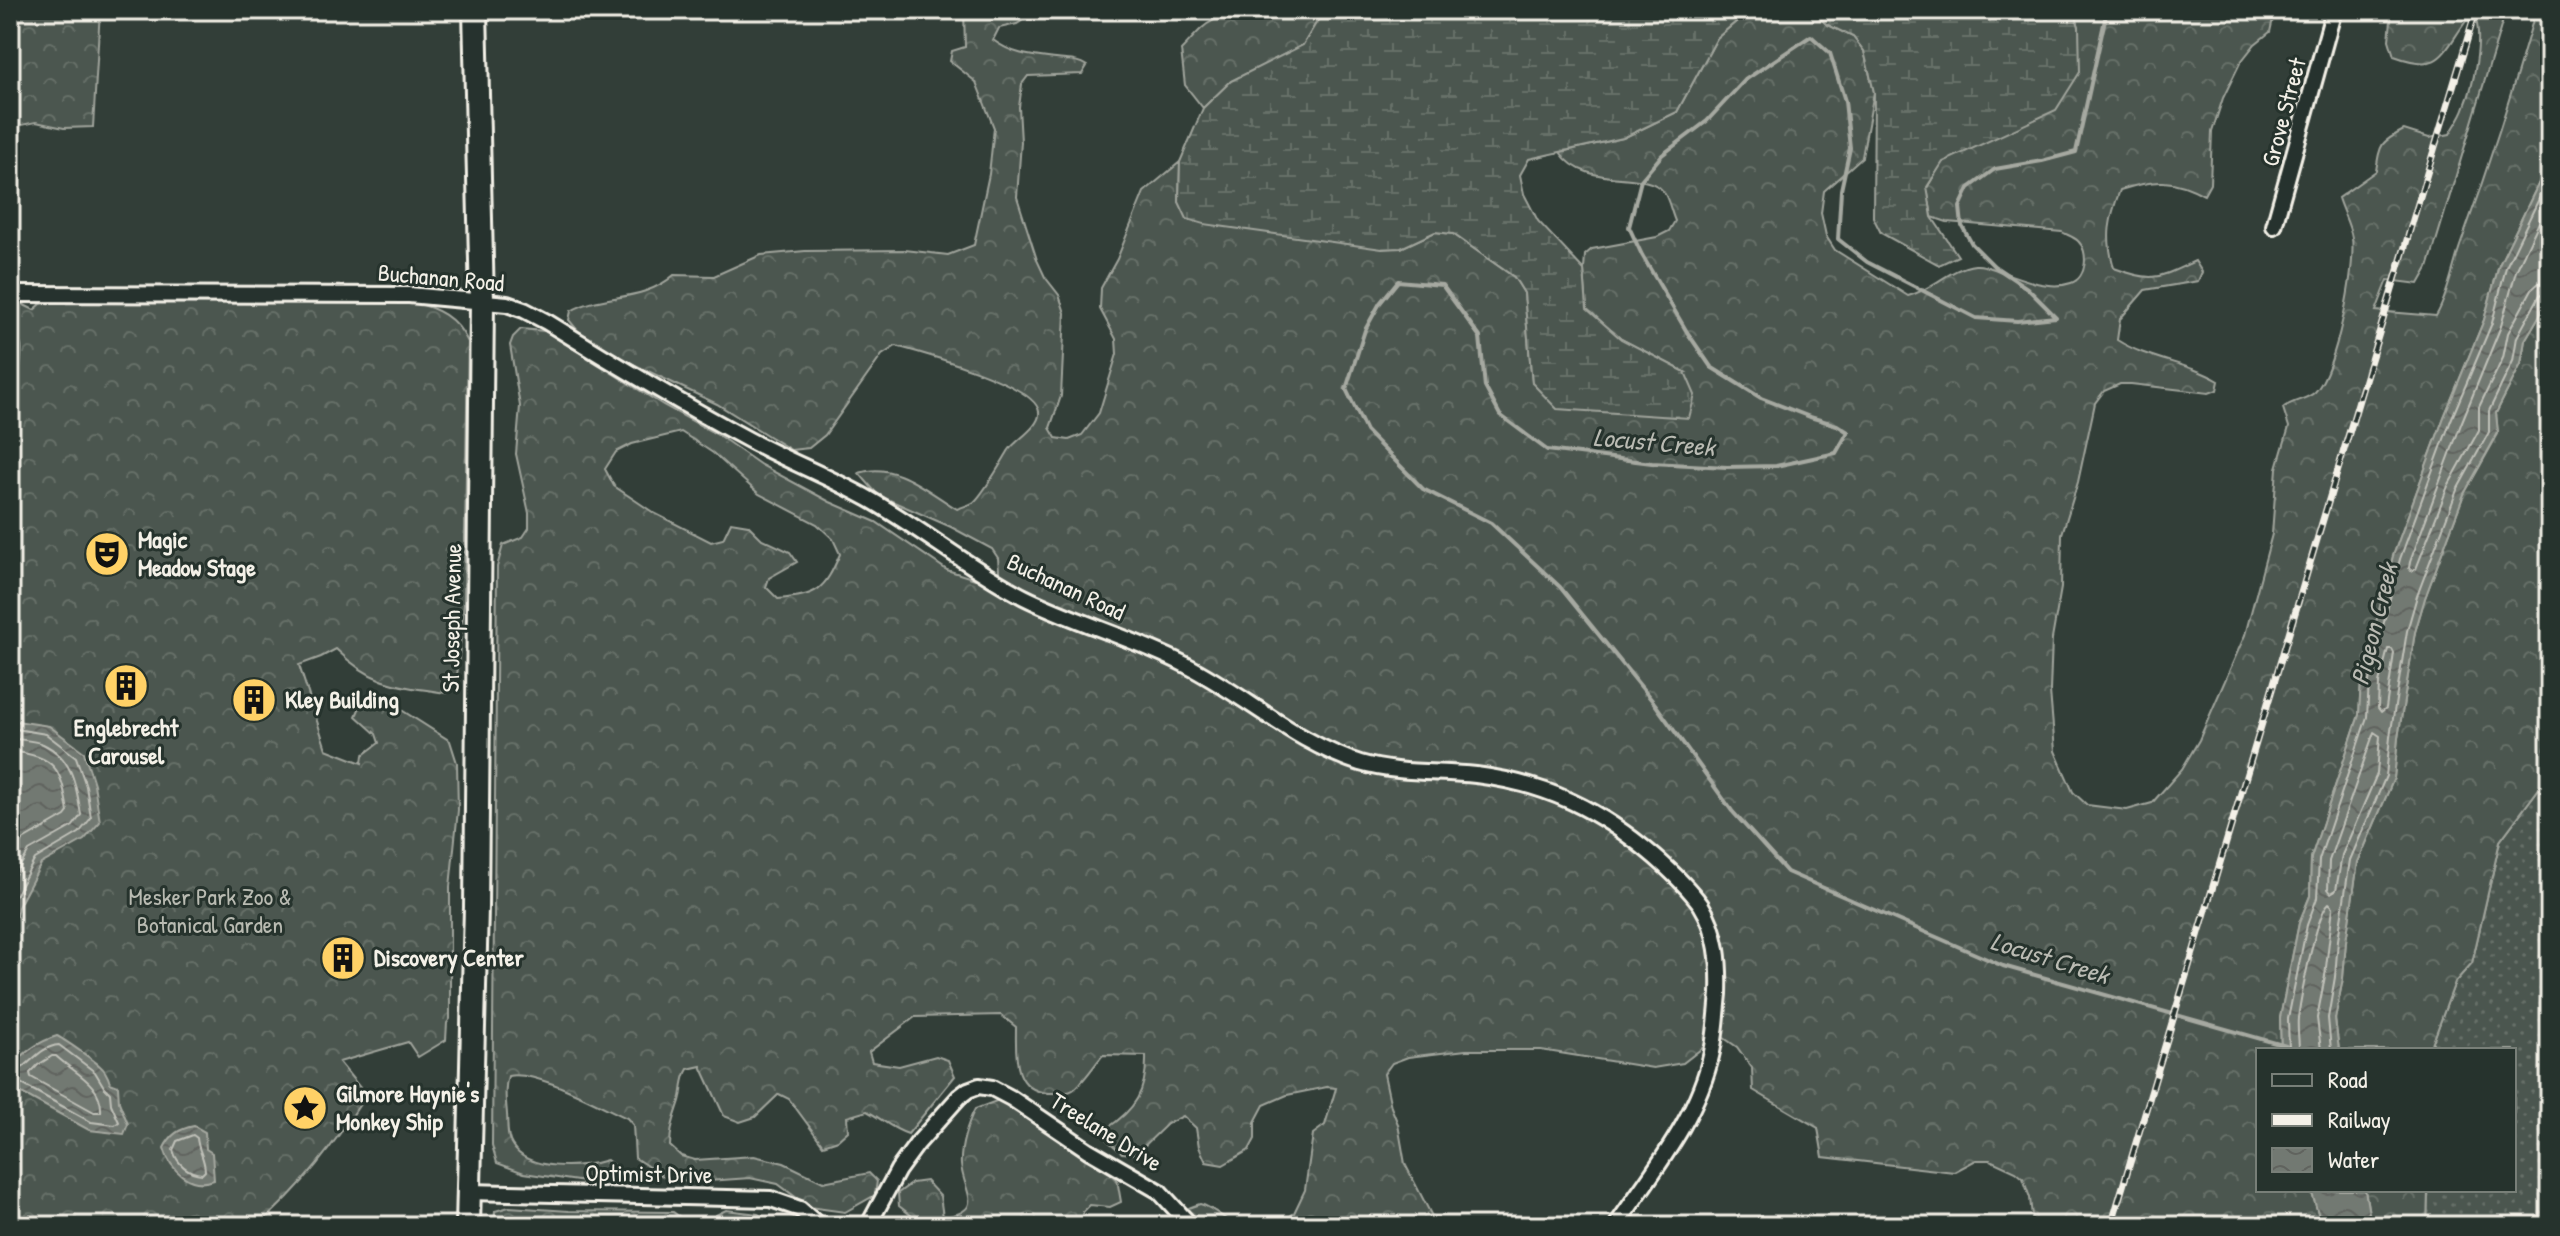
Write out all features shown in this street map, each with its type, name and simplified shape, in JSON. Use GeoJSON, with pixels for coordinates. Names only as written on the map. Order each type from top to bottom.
{"type":"FeatureCollection","features":[{"type":"Feature","properties":{"kind":"main road","name":"St Joseph Avenue"},"geometry":{"type":"LineString","coordinates":[[468,1226],[476,907],[482,302],[475,10]]}},
{"type":"Feature","properties":{"kind":"street","name":"Grove Street"},"geometry":{"type":"LineString","coordinates":[[2274,226],[2334,10]]}},
{"type":"Feature","properties":{"kind":"street","name":"Buchanan Road"},"geometry":{"type":"LineString","coordinates":[[11,299],[339,294],[446,297],[507,304],[524,310],[753,443],[886,509],[1017,593],[1045,608],[1186,664],[1334,754],[1402,771],[1469,774],[1530,785],[1595,812],[1637,842],[1686,887],[1702,907],[1712,928],[1720,975],[1712,1053],[1696,1101],[1616,1226]]}},
{"type":"Feature","properties":{"kind":"street"},"geometry":{"type":"LineString","coordinates":[[10,338],[10,385]]}},
{"type":"Feature","properties":{"kind":"street","name":"Treelane Drive"},"geometry":{"type":"LineString","coordinates":[[868,1226],[898,1170],[917,1144],[968,1090],[979,1086],[1011,1098],[1088,1150],[1159,1191],[1191,1226]]}},
{"type":"Feature","properties":{"kind":"street","name":"Optimist Drive"},"geometry":{"type":"LineString","coordinates":[[469,1192],[771,1199],[800,1209],[819,1226]]}},
{"type":"Feature","properties":{"kind":"green space"},"geometry":{"type":"Polygon","coordinates":[[[10,10],[100,10],[93,127],[64,128],[36,122],[10,125],[10,10]]]}},
{"type":"Feature","properties":{"kind":"green space"},"geometry":{"type":"Polygon","coordinates":[[[964,10],[1038,10],[1017,24],[999,28],[993,40],[1023,54],[1076,61],[1087,66],[1082,74],[1028,76],[1022,84],[1019,107],[1021,142],[1017,197],[1037,260],[1059,295],[1065,313],[1061,396],[1050,428],[1056,438],[1069,440],[1082,435],[1099,413],[1117,354],[1116,339],[1100,309],[1101,288],[1117,259],[1144,192],[1180,162],[1179,202],[1401,248],[1435,232],[1453,234],[1514,277],[1524,293],[1532,383],[1685,372],[1621,339],[1587,309],[1585,255],[1592,249],[1657,237],[1669,231],[1675,221],[1665,194],[1655,185],[1643,181],[1584,171],[1571,164],[1560,152],[1623,138],[1677,112],[1717,38],[1750,10],[1812,10],[1826,24],[1853,37],[1864,51],[1874,92],[1862,157],[1824,191],[1821,213],[1826,236],[1835,250],[1908,296],[1957,270],[1975,265],[2044,285],[2071,283],[2080,276],[2085,257],[2082,245],[2075,238],[2062,232],[1947,222],[1932,217],[1927,188],[1942,162],[1961,151],[2079,27],[2074,10],[2275,10],[2270,32],[2255,44],[2240,63],[2223,98],[2212,132],[2210,184],[2204,195],[2173,183],[2153,182],[2132,186],[2120,190],[2111,219],[2109,237],[2114,268],[2147,277],[2195,261],[2202,272],[2198,281],[2145,290],[2120,319],[2117,340],[2219,381],[2217,390],[2209,393],[2131,384],[2120,384],[2104,391],[2095,403],[2078,482],[2062,534],[2061,588],[2052,639],[2050,691],[2055,751],[2073,792],[2087,805],[2127,810],[2152,803],[2182,769],[2199,740],[2245,635],[2272,534],[2277,468],[2289,427],[2283,408],[2312,395],[2323,381],[2343,318],[2351,272],[2352,238],[2338,198],[2376,171],[2382,145],[2396,134],[2404,130],[2429,138],[2450,134],[2468,97],[2478,51],[2476,20],[2466,21],[2438,58],[2422,63],[2394,56],[2389,40],[2392,11],[2506,10],[2428,268],[2419,284],[2388,280],[2376,311],[2436,316],[2447,292],[2536,10],[2550,10],[2550,160],[2499,265],[2484,320],[2444,417],[2393,556],[2361,681],[2359,715],[2311,858],[2310,896],[2299,923],[2280,1018],[2281,1048],[2256,1048],[2256,1192],[2312,1192],[2322,1226],[2033,1226],[2030,1198],[2023,1178],[1990,1160],[1976,1160],[1954,1172],[1823,1157],[1818,1128],[1753,1090],[1752,1068],[1737,1047],[1724,1038],[1714,1039],[1683,1063],[1653,1068],[1541,1050],[1466,1050],[1408,1057],[1392,1063],[1384,1074],[1405,1164],[1437,1226],[1277,1226],[1294,1213],[1305,1190],[1313,1134],[1325,1125],[1336,1088],[1287,1095],[1264,1105],[1255,1122],[1255,1139],[1249,1150],[1223,1165],[1206,1162],[1199,1147],[1196,1128],[1183,1116],[1167,1124],[1136,1154],[1122,1153],[1107,1140],[1106,1129],[1132,1107],[1137,1098],[1144,1080],[1146,1056],[1103,1055],[1073,1090],[1048,1093],[1036,1090],[1022,1078],[1018,1069],[1016,1027],[1001,1015],[915,1017],[869,1052],[872,1062],[899,1066],[936,1056],[948,1060],[955,1076],[908,1134],[867,1111],[847,1117],[848,1131],[838,1140],[823,1145],[789,1099],[779,1094],[755,1117],[740,1122],[724,1116],[701,1066],[688,1069],[670,1146],[681,1156],[695,1160],[754,1156],[784,1163],[823,1182],[869,1173],[877,1181],[875,1195],[845,1212],[809,1207],[778,1184],[750,1178],[694,1182],[664,1177],[635,1158],[633,1125],[627,1118],[550,1083],[520,1075],[508,1076],[506,1095],[509,1138],[520,1154],[542,1164],[556,1166],[607,1160],[614,1166],[591,1183],[524,1173],[497,1163],[492,1145],[497,567],[503,545],[523,537],[529,528],[529,513],[516,454],[520,406],[510,345],[513,337],[521,329],[545,331],[663,405],[718,435],[761,465],[830,502],[876,522],[947,570],[975,579],[992,578],[999,571],[998,558],[992,549],[878,495],[859,473],[872,470],[898,474],[957,509],[972,503],[1009,450],[1039,417],[1033,401],[1019,391],[976,371],[896,346],[882,355],[825,435],[809,448],[791,450],[717,404],[608,352],[583,337],[569,320],[571,311],[583,305],[649,290],[674,275],[714,276],[761,255],[805,251],[905,250],[948,255],[974,245],[989,174],[994,128],[976,82],[950,61],[952,51],[965,47],[964,10]],[[681,432],[632,444],[616,452],[605,469],[614,486],[654,513],[711,542],[723,539],[731,522],[748,525],[762,539],[790,552],[797,562],[769,578],[766,587],[778,599],[818,589],[840,554],[833,539],[817,524],[759,494],[713,453],[681,432]]]}},
{"type":"Feature","properties":{"kind":"green space"},"geometry":{"type":"Polygon","coordinates":[[[1259,10],[1324,10],[1303,45],[1231,81],[1203,108],[1185,85],[1181,50],[1210,22],[1225,18],[1249,18],[1259,10]]]}},
{"type":"Feature","properties":{"kind":"green space"},"geometry":{"type":"Polygon","coordinates":[[[1324,10],[1750,10],[1717,38],[1677,112],[1623,138],[1529,159],[1520,175],[1524,194],[1538,221],[1584,270],[1587,309],[1621,339],[1685,372],[1695,395],[1689,418],[1557,409],[1532,383],[1524,293],[1514,277],[1453,234],[1435,232],[1401,248],[1382,249],[1187,219],[1179,202],[1180,162],[1203,108],[1231,81],[1303,45],[1324,10]]]}},
{"type":"Feature","properties":{"kind":"green space"},"geometry":{"type":"Polygon","coordinates":[[[1812,10],[2074,10],[2079,27],[2080,72],[2056,110],[1943,162],[1927,187],[1932,217],[1958,256],[1939,265],[1881,233],[1873,217],[1874,92],[1864,51],[1853,37],[1826,24],[1812,10]]]}},
{"type":"Feature","properties":{"kind":"green space"},"geometry":{"type":"Polygon","coordinates":[[[2550,274],[2550,759],[2546,779],[2500,841],[2472,963],[2455,982],[2431,1048],[2339,1048],[2335,1019],[2358,862],[2394,778],[2415,632],[2464,494],[2498,434],[2496,413],[2521,364],[2525,340],[2549,293],[2547,279],[2550,274]]]}},
{"type":"Feature","properties":{"kind":"green space","name":"Mesker Park Zoo & Botanical Garden"},"geometry":{"type":"Polygon","coordinates":[[[10,298],[34,310],[41,304],[60,300],[411,302],[445,315],[458,326],[468,342],[464,604],[457,677],[447,693],[387,682],[362,670],[336,649],[299,665],[326,749],[362,763],[363,755],[379,743],[376,734],[356,716],[363,700],[392,704],[450,741],[457,763],[458,810],[450,887],[450,1019],[446,1040],[418,1057],[408,1042],[339,1062],[366,1095],[317,1164],[257,1226],[10,1226],[10,298]]]}},
{"type":"Feature","properties":{"kind":"green space"},"geometry":{"type":"Polygon","coordinates":[[[2550,759],[2550,1226],[2427,1226],[2428,1192],[2516,1192],[2516,1048],[2431,1048],[2455,982],[2472,963],[2500,841],[2546,779],[2550,759]]]}},
{"type":"Feature","properties":{"kind":"green space"},"geometry":{"type":"Polygon","coordinates":[[[999,1100],[1047,1122],[1077,1144],[1117,1179],[1121,1202],[1110,1207],[1090,1205],[1083,1212],[1084,1226],[920,1226],[899,1206],[898,1193],[912,1183],[926,1181],[940,1196],[943,1217],[964,1210],[969,1199],[961,1158],[967,1129],[975,1109],[999,1100]]]}},
{"type":"Feature","properties":{"kind":"green space"},"geometry":{"type":"Polygon","coordinates":[[[2365,1192],[2428,1192],[2427,1226],[2371,1226],[2365,1192]]]}},
{"type":"Feature","properties":{"kind":"green space"},"geometry":{"type":"Polygon","coordinates":[[[1200,1204],[1236,1226],[1178,1226],[1184,1211],[1200,1204]]]}},
{"type":"Feature","properties":{"kind":"green space"},"geometry":{"type":"Polygon","coordinates":[[[509,1207],[673,1212],[680,1217],[684,1226],[494,1226],[495,1211],[509,1207]]]}},
{"type":"Feature","properties":{"kind":"green space"},"geometry":{"type":"Polygon","coordinates":[[[726,1210],[758,1214],[781,1226],[713,1226],[716,1215],[726,1210]]]}},
{"type":"Feature","properties":{"kind":"water"},"geometry":{"type":"Polygon","coordinates":[[[2550,160],[2549,293],[2525,340],[2521,364],[2496,413],[2498,433],[2464,494],[2415,632],[2394,778],[2358,862],[2335,1019],[2339,1048],[2281,1048],[2280,1018],[2299,923],[2310,896],[2311,858],[2359,715],[2361,681],[2393,556],[2444,417],[2484,320],[2499,265],[2550,160]]]}},
{"type":"Feature","properties":{"kind":"water"},"geometry":{"type":"Polygon","coordinates":[[[10,720],[49,726],[84,752],[94,784],[100,822],[84,840],[41,864],[18,907],[10,945],[10,720]]]}},
{"type":"Feature","properties":{"kind":"water"},"geometry":{"type":"Polygon","coordinates":[[[57,1036],[97,1063],[110,1083],[118,1086],[119,1102],[128,1124],[124,1134],[89,1130],[10,1089],[10,1068],[31,1049],[57,1036]]]}},
{"type":"Feature","properties":{"kind":"water"},"geometry":{"type":"Polygon","coordinates":[[[194,1126],[205,1132],[206,1149],[212,1153],[214,1180],[197,1182],[182,1176],[171,1164],[164,1148],[173,1136],[194,1126]]]}},
{"type":"Feature","properties":{"kind":"water"},"geometry":{"type":"Polygon","coordinates":[[[2312,1192],[2365,1192],[2371,1226],[2322,1226],[2312,1192]]]}},
{"type":"Feature","properties":{"kind":"waterway","name":"Locust Creek"},"geometry":{"type":"LineString","coordinates":[[2107,10],[2076,152],[1995,169],[1969,188],[1960,207],[1962,226],[1972,244],[1994,266],[2027,288],[2056,317],[2017,321],[1976,318],[1867,262],[1838,239],[1841,190],[1850,148],[1845,101],[1830,53],[1811,36],[1745,80],[1707,121],[1662,155],[1641,180],[1629,227],[1687,332],[1711,367],[1761,398],[1837,425],[1848,432],[1836,453],[1776,466],[1727,467],[1652,463],[1547,450],[1500,415],[1485,387],[1480,337],[1442,285],[1398,281],[1380,303],[1365,330],[1346,389],[1366,431],[1423,489],[1491,523],[1560,587],[1655,704],[1732,811],[1787,872],[2003,966],[2286,1046]]}},
{"type":"Feature","properties":{"kind":"railway"},"geometry":{"type":"LineString","coordinates":[[2111,1226],[2476,10]]}},
{"type":"Feature","properties":{"kind":"place","name":"Magic Meadow Stage"},"geometry":{"type":"Point","coordinates":[107,554]}},
{"type":"Feature","properties":{"kind":"place","name":"Englebrecht Carousel"},"geometry":{"type":"Point","coordinates":[126,686]}},
{"type":"Feature","properties":{"kind":"place","name":"Kley Building"},"geometry":{"type":"Point","coordinates":[254,700]}},
{"type":"Feature","properties":{"kind":"place","name":"Discovery Center"},"geometry":{"type":"Point","coordinates":[343,958]}},
{"type":"Feature","properties":{"kind":"place","name":"Gilmore Haynie's Monkey Ship"},"geometry":{"type":"Point","coordinates":[305,1108]}},
{"type":"Feature","properties":{"kind":"water label","name":"Pigeon Creek"},"geometry":{"type":"Point","coordinates":[2374,624]}}]}
